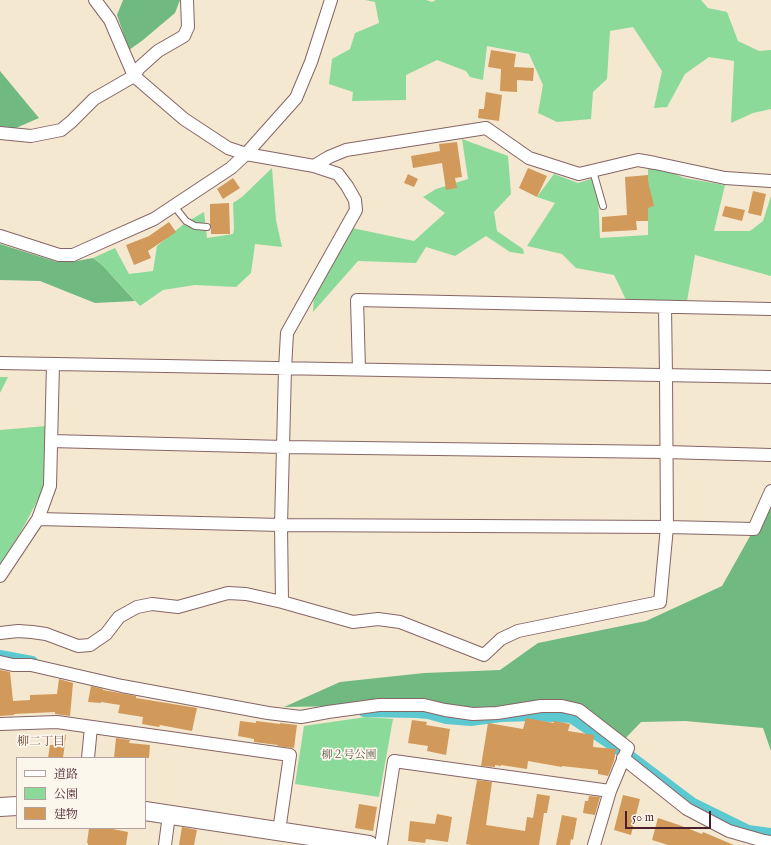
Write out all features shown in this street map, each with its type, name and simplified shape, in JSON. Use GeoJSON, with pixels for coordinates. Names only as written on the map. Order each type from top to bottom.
{"type":"FeatureCollection","features":[{"type":"Feature","properties":{"kind":"street"},"geometry":{"type":"LineString","coordinates":[[95,0],[110,20],[134,76],[184,119],[228,148],[246,154],[314,166],[338,174],[355,200],[356,210],[287,333],[281,526],[282,602]]}},
{"type":"Feature","properties":{"kind":"street"},"geometry":{"type":"LineString","coordinates":[[0,133],[31,136],[61,130],[94,99],[134,76],[139,68],[158,51],[184,36],[188,27],[187,0]]}},
{"type":"Feature","properties":{"kind":"street"},"geometry":{"type":"LineString","coordinates":[[0,236],[59,255],[73,254],[154,219],[231,168],[246,154],[296,98],[311,62],[331,0]]}},
{"type":"Feature","properties":{"kind":"street"},"geometry":{"type":"LineString","coordinates":[[314,166],[329,157],[346,150],[486,128],[529,158],[579,174],[638,160],[725,178],[771,181]]}},
{"type":"Feature","properties":{"kind":"street"},"geometry":{"type":"LineString","coordinates":[[359,369],[357,300],[771,309]]}},
{"type":"Feature","properties":{"kind":"street"},"geometry":{"type":"LineString","coordinates":[[0,633],[18,631],[32,632],[46,634],[78,646],[90,645],[106,634],[119,617],[137,607],[152,604],[178,607],[228,593],[246,594],[282,602],[353,622],[378,618],[400,622],[484,655],[500,639],[518,631],[660,602],[667,527],[665,307]]}},
{"type":"Feature","properties":{"kind":"street"},"geometry":{"type":"LineString","coordinates":[[0,363],[771,377]]}},
{"type":"Feature","properties":{"kind":"street"},"geometry":{"type":"LineString","coordinates":[[0,576],[38,519],[50,486],[53,364]]}},
{"type":"Feature","properties":{"kind":"street"},"geometry":{"type":"LineString","coordinates":[[51,441],[284,447],[666,452],[771,455]]}},
{"type":"Feature","properties":{"kind":"street"},"geometry":{"type":"LineString","coordinates":[[38,519],[281,526],[667,527],[754,529],[771,491]]}},
{"type":"Feature","properties":{"kind":"street"},"geometry":{"type":"LineString","coordinates":[[0,662],[13,665],[31,665],[122,686],[268,714],[301,717],[379,705],[424,705],[473,714],[497,713],[542,706],[562,706],[579,710],[628,748],[610,791],[594,845]]}},
{"type":"Feature","properties":{"kind":"street"},"geometry":{"type":"LineString","coordinates":[[0,724],[57,722],[290,755],[279,831]]}},
{"type":"Feature","properties":{"kind":"street"},"geometry":{"type":"LineString","coordinates":[[88,757],[91,727]]}},
{"type":"Feature","properties":{"kind":"street"},"geometry":{"type":"LineString","coordinates":[[623,758],[687,809],[730,831],[771,842]]}},
{"type":"Feature","properties":{"kind":"street"},"geometry":{"type":"LineString","coordinates":[[381,845],[394,761],[610,791]]}},
{"type":"Feature","properties":{"kind":"street"},"geometry":{"type":"LineString","coordinates":[[0,807],[16,806]]}},
{"type":"Feature","properties":{"kind":"street"},"geometry":{"type":"LineString","coordinates":[[146,811],[369,845]]}},
{"type":"Feature","properties":{"kind":"street"},"geometry":{"type":"LineString","coordinates":[[165,845],[170,815]]}},
{"type":"Feature","properties":{"kind":"lane"},"geometry":{"type":"LineString","coordinates":[[593,171],[603,206]]}},
{"type":"Feature","properties":{"kind":"lane"},"geometry":{"type":"LineString","coordinates":[[174,206],[186,221],[195,226],[207,227]]}},
{"type":"Feature","properties":{"kind":"green space"},"geometry":{"type":"Polygon","coordinates":[[[123,0],[180,0],[175,13],[129,50],[117,15],[123,0]]]}},
{"type":"Feature","properties":{"kind":"green space"},"geometry":{"type":"Polygon","coordinates":[[[365,0],[426,0],[432,2],[436,0],[701,0],[708,8],[727,12],[738,41],[759,51],[771,50],[771,109],[753,113],[731,123],[734,61],[709,57],[685,74],[667,107],[654,108],[662,71],[633,27],[610,31],[607,79],[593,92],[591,119],[557,122],[538,113],[543,85],[529,54],[487,46],[483,80],[470,77],[466,71],[437,60],[406,75],[406,100],[352,101],[353,92],[329,84],[332,59],[350,49],[355,33],[379,23],[375,2],[365,0]]]}},
{"type":"Feature","properties":{"kind":"green space"},"geometry":{"type":"Polygon","coordinates":[[[0,71],[39,118],[16,128],[0,129],[0,71]]]}},
{"type":"Feature","properties":{"kind":"green space"},"geometry":{"type":"Polygon","coordinates":[[[462,139],[508,156],[511,194],[494,212],[497,231],[523,249],[524,254],[510,252],[486,236],[455,256],[426,247],[416,263],[358,261],[313,312],[314,296],[352,228],[414,241],[445,213],[423,197],[436,189],[468,179],[462,139]]]}},
{"type":"Feature","properties":{"kind":"green space"},"geometry":{"type":"Polygon","coordinates":[[[648,162],[684,178],[725,185],[714,231],[750,231],[763,221],[771,196],[771,276],[695,255],[686,307],[629,306],[614,275],[576,268],[562,254],[527,246],[555,203],[537,197],[554,174],[578,183],[597,177],[600,238],[648,235],[648,162]]]}},
{"type":"Feature","properties":{"kind":"green space"},"geometry":{"type":"Polygon","coordinates":[[[272,168],[276,220],[282,247],[255,244],[251,273],[236,287],[195,285],[163,290],[140,306],[103,266],[93,258],[115,248],[129,274],[153,271],[157,246],[185,223],[204,212],[207,238],[233,234],[233,203],[242,197],[272,168]]]}},
{"type":"Feature","properties":{"kind":"green space"},"geometry":{"type":"Polygon","coordinates":[[[0,244],[57,262],[71,262],[93,258],[103,266],[135,301],[95,303],[40,281],[0,280],[0,244]]]}},
{"type":"Feature","properties":{"kind":"green space"},"geometry":{"type":"Polygon","coordinates":[[[0,377],[8,377],[0,393],[0,377]]]}},
{"type":"Feature","properties":{"kind":"green space"},"geometry":{"type":"Polygon","coordinates":[[[46,426],[45,486],[23,528],[0,566],[0,430],[46,426]]]}},
{"type":"Feature","properties":{"kind":"green space"},"geometry":{"type":"Polygon","coordinates":[[[771,502],[771,751],[763,728],[685,721],[641,722],[621,743],[568,707],[481,713],[405,705],[284,707],[340,682],[424,673],[500,670],[538,643],[646,621],[722,586],[771,502]]]}},
{"type":"Feature","properties":{"kind":"green space","name":"柳２号公園"},"geometry":{"type":"Polygon","coordinates":[[[366,717],[393,719],[379,797],[295,784],[304,726],[366,717]]]}},
{"type":"Feature","properties":{"kind":"building"},"geometry":{"type":"Polygon","coordinates":[[[491,50],[516,54],[514,67],[534,68],[533,81],[517,80],[517,92],[500,91],[501,69],[488,67],[491,50]]]}},
{"type":"Feature","properties":{"kind":"building"},"geometry":{"type":"Polygon","coordinates":[[[486,92],[502,95],[499,121],[478,118],[479,109],[484,109],[486,92]]]}},
{"type":"Feature","properties":{"kind":"building"},"geometry":{"type":"Polygon","coordinates":[[[457,142],[462,177],[455,178],[457,188],[446,190],[442,163],[413,168],[411,156],[440,151],[439,144],[457,142]]]}},
{"type":"Feature","properties":{"kind":"building"},"geometry":{"type":"Polygon","coordinates":[[[528,168],[547,176],[537,197],[519,188],[528,168]]]}},
{"type":"Feature","properties":{"kind":"building"},"geometry":{"type":"Polygon","coordinates":[[[408,174],[418,179],[414,187],[404,183],[408,174]]]}},
{"type":"Feature","properties":{"kind":"building"},"geometry":{"type":"Polygon","coordinates":[[[648,175],[654,206],[648,208],[648,221],[636,221],[637,230],[602,232],[602,217],[627,215],[625,177],[648,175]]]}},
{"type":"Feature","properties":{"kind":"building"},"geometry":{"type":"Polygon","coordinates":[[[233,178],[240,188],[223,199],[217,189],[233,178]]]}},
{"type":"Feature","properties":{"kind":"building"},"geometry":{"type":"Polygon","coordinates":[[[753,191],[766,194],[761,216],[748,213],[753,191]]]}},
{"type":"Feature","properties":{"kind":"building"},"geometry":{"type":"Polygon","coordinates":[[[229,203],[230,234],[211,234],[210,204],[229,203]]]}},
{"type":"Feature","properties":{"kind":"building"},"geometry":{"type":"Polygon","coordinates":[[[725,206],[745,210],[742,221],[722,216],[725,206]]]}},
{"type":"Feature","properties":{"kind":"building"},"geometry":{"type":"Polygon","coordinates":[[[169,222],[176,232],[148,251],[151,258],[134,265],[126,245],[149,236],[169,222]]]}},
{"type":"Feature","properties":{"kind":"building"},"geometry":{"type":"Polygon","coordinates":[[[0,670],[10,672],[13,701],[30,700],[30,695],[57,694],[59,679],[73,683],[70,716],[55,714],[55,712],[0,716],[0,670]]]}},
{"type":"Feature","properties":{"kind":"building"},"geometry":{"type":"Polygon","coordinates":[[[91,686],[103,690],[136,696],[136,698],[197,708],[192,731],[160,725],[159,727],[142,724],[143,717],[118,713],[120,705],[101,702],[88,702],[91,686]]]}},
{"type":"Feature","properties":{"kind":"building"},"geometry":{"type":"Polygon","coordinates":[[[526,718],[570,724],[568,731],[594,735],[593,747],[616,749],[614,761],[608,776],[598,774],[598,770],[562,767],[528,761],[527,769],[501,765],[495,765],[495,767],[481,766],[488,723],[523,729],[526,718]]]}},
{"type":"Feature","properties":{"kind":"building"},"geometry":{"type":"Polygon","coordinates":[[[412,720],[427,722],[426,725],[450,729],[446,755],[427,751],[428,746],[408,743],[412,720]]]}},
{"type":"Feature","properties":{"kind":"building"},"geometry":{"type":"Polygon","coordinates":[[[240,721],[297,725],[294,748],[254,742],[254,739],[238,736],[240,721]]]}},
{"type":"Feature","properties":{"kind":"building"},"geometry":{"type":"Polygon","coordinates":[[[54,734],[66,735],[63,757],[48,757],[50,745],[54,745],[54,734]]]}},
{"type":"Feature","properties":{"kind":"building"},"geometry":{"type":"Polygon","coordinates":[[[116,738],[130,740],[129,743],[150,745],[149,758],[114,757],[116,738]]]}},
{"type":"Feature","properties":{"kind":"building"},"geometry":{"type":"Polygon","coordinates":[[[477,780],[492,782],[486,825],[525,831],[527,817],[533,818],[537,794],[550,796],[547,813],[544,813],[539,845],[466,844],[477,780]]]}},
{"type":"Feature","properties":{"kind":"building"},"geometry":{"type":"Polygon","coordinates":[[[623,795],[640,799],[631,835],[614,830],[623,795]]]}},
{"type":"Feature","properties":{"kind":"building"},"geometry":{"type":"Polygon","coordinates":[[[589,796],[600,797],[595,815],[583,813],[585,801],[588,801],[589,796]]]}},
{"type":"Feature","properties":{"kind":"building"},"geometry":{"type":"Polygon","coordinates":[[[359,804],[377,807],[373,831],[355,828],[359,804]]]}},
{"type":"Feature","properties":{"kind":"building"},"geometry":{"type":"Polygon","coordinates":[[[437,814],[452,817],[448,842],[426,839],[425,843],[408,841],[410,821],[435,824],[437,814]]]}},
{"type":"Feature","properties":{"kind":"building"},"geometry":{"type":"Polygon","coordinates":[[[562,815],[577,818],[573,840],[571,839],[570,845],[556,845],[562,815]]]}},
{"type":"Feature","properties":{"kind":"building"},"geometry":{"type":"Polygon","coordinates":[[[658,818],[702,834],[703,832],[734,845],[668,845],[652,840],[658,818]]]}},
{"type":"Feature","properties":{"kind":"building"},"geometry":{"type":"Polygon","coordinates":[[[182,827],[197,830],[194,845],[179,845],[182,827]]]}},
{"type":"Feature","properties":{"kind":"building"},"geometry":{"type":"Polygon","coordinates":[[[89,829],[112,829],[128,832],[126,845],[88,845],[89,829]]]}},
{"type":"Feature","properties":{"kind":"waterway"},"geometry":{"type":"LineString","coordinates":[[0,656],[32,662]]}},
{"type":"Feature","properties":{"kind":"waterway"},"geometry":{"type":"LineString","coordinates":[[364,711],[417,712],[428,713],[446,718],[471,720],[501,716],[534,715],[571,717],[632,758],[693,804],[748,831],[771,834]]}},
{"type":"Feature","properties":{"kind":"district","name":"柳二丁目"},"geometry":{"type":"Point","coordinates":[41,743]}}]}
